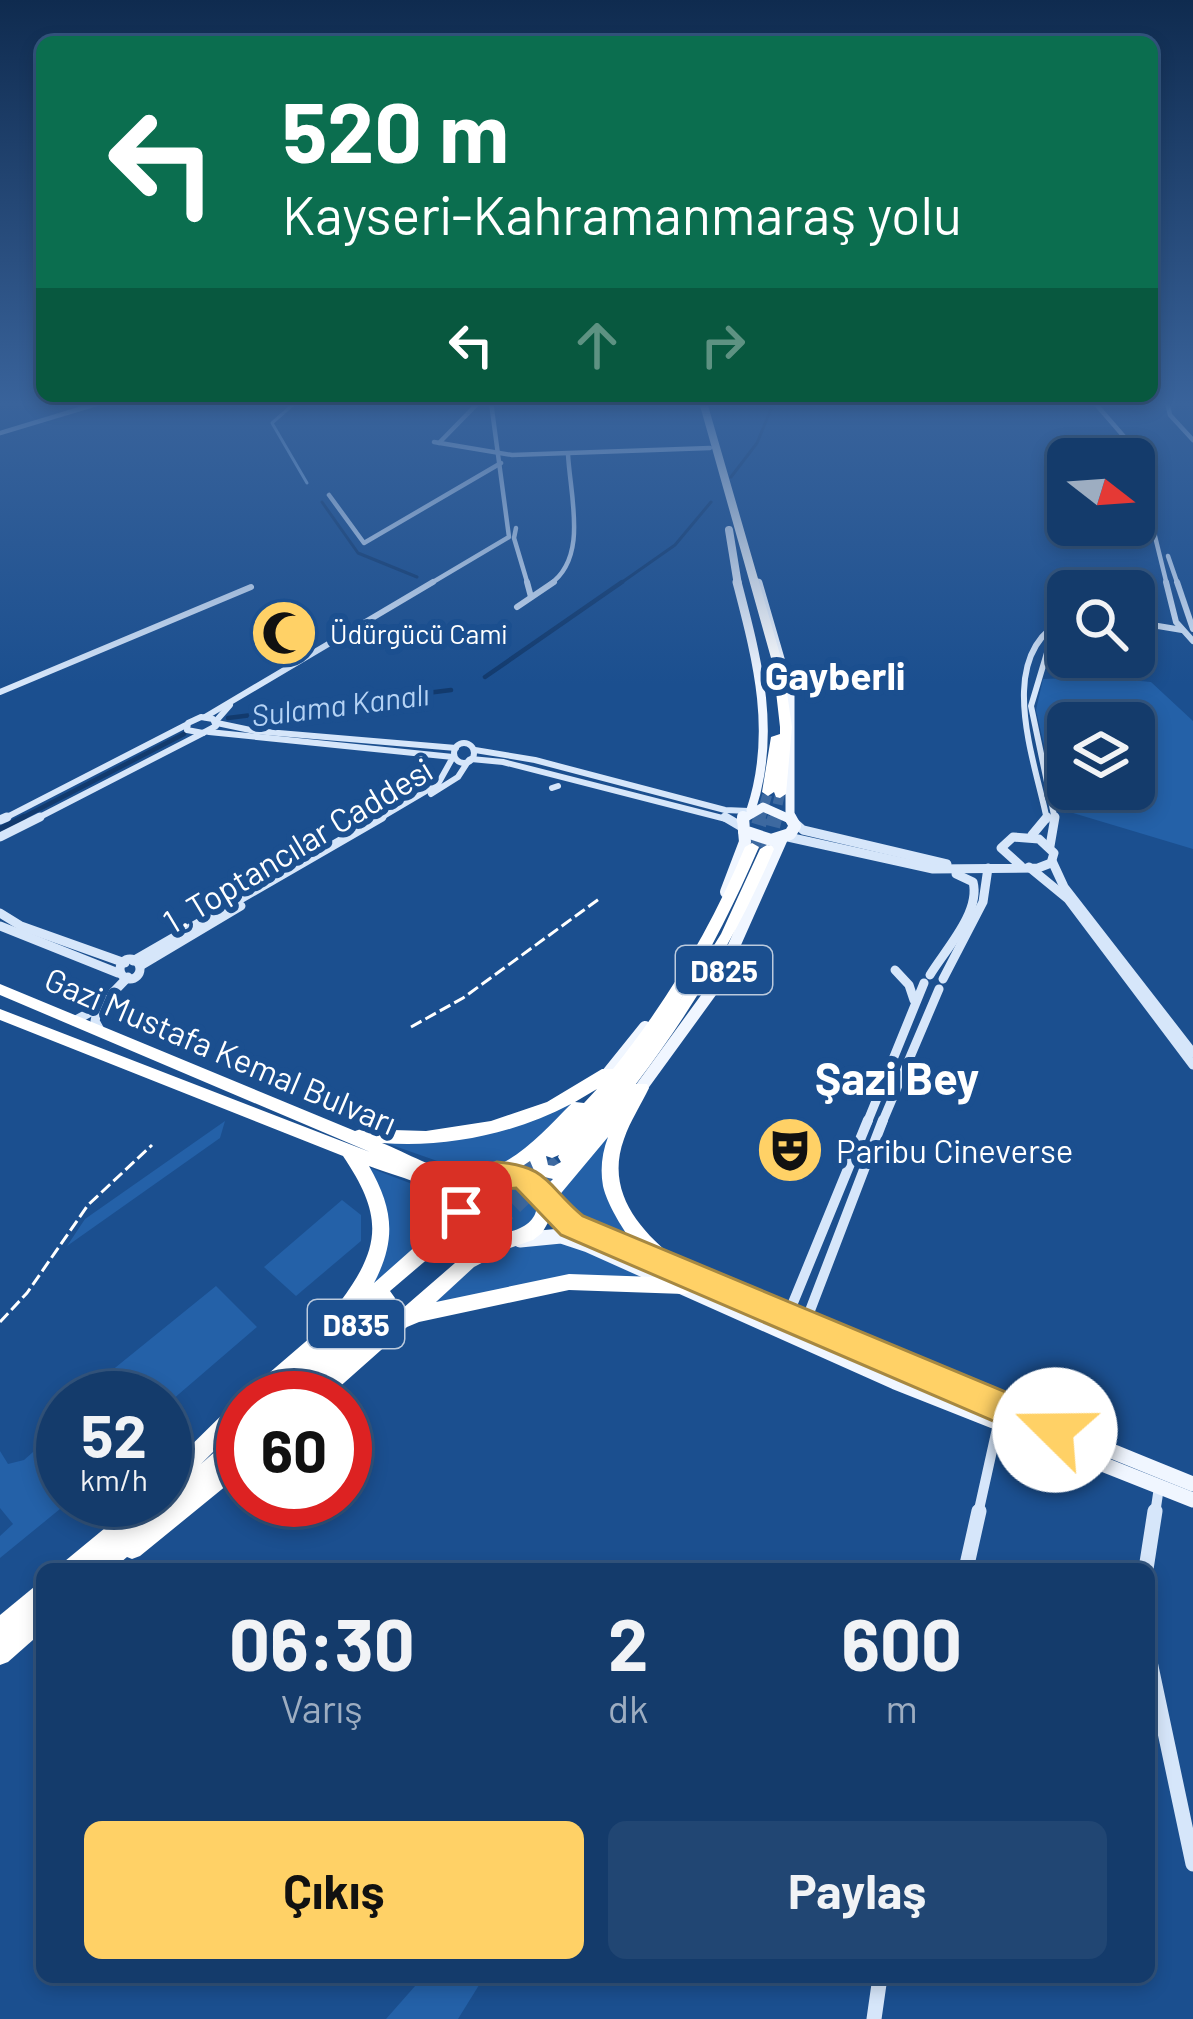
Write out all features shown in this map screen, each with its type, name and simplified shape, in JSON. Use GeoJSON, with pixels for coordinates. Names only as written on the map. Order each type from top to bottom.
{"type":"FeatureCollection","features":[{"type":"Feature","properties":{"kind":"highway"},"geometry":{"type":"LineString","coordinates":[[721,496],[774,697],[773,795]]}},
{"type":"Feature","properties":{"kind":"highway"},"geometry":{"type":"LineString","coordinates":[[728,496],[783,692],[785,758],[773,795]]}},
{"type":"Feature","properties":{"kind":"highway"},"geometry":{"type":"LineString","coordinates":[[558,1154],[687,1006],[738,918],[751,838]]}},
{"type":"Feature","properties":{"kind":"highway","name":"Gazi Mustafa Kemal Bulvarı"},"geometry":{"type":"LineString","coordinates":[[0,989],[261,1108]]}},
{"type":"Feature","properties":{"kind":"highway","name":"Gazi Mustafa Kemal Bulvarı"},"geometry":{"type":"LineString","coordinates":[[0,1014],[344,1141],[441,1187],[454,1197],[462,1215]]}},
{"type":"Feature","properties":{"kind":"highway","name":"D825"},"geometry":{"type":"LineString","coordinates":[[344,1141],[451,1136],[560,1105],[608,1073]]}},
{"type":"Feature","properties":{"kind":"highway","name":"D825"},"geometry":{"type":"LineString","coordinates":[[545,1202],[558,1154],[608,1073]]}},
{"type":"Feature","properties":{"kind":"highway"},"geometry":{"type":"LineString","coordinates":[[641,1088],[610,1154],[614,1189],[628,1229],[671,1265]]}},
{"type":"Feature","properties":{"kind":"highway","name":"D825"},"geometry":{"type":"LineString","coordinates":[[492,1176],[558,1154],[641,1088]]}},
{"type":"Feature","properties":{"kind":"highway"},"geometry":{"type":"LineString","coordinates":[[326,1334],[365,1286],[381,1237],[380,1201],[344,1141]]}},
{"type":"Feature","properties":{"kind":"highway","name":"Gazi Mustafa Kemal Bulvarı"},"geometry":{"type":"LineString","coordinates":[[344,1141],[449,1178],[492,1176]]}},
{"type":"Feature","properties":{"kind":"highway"},"geometry":{"type":"LineString","coordinates":[[284,1371],[326,1334],[449,1255],[512,1241],[537,1227],[545,1202],[527,1179],[492,1176],[469,1189],[449,1255],[399,1322],[344,1371]]}},
{"type":"Feature","properties":{"kind":"highway"},"geometry":{"type":"LineString","coordinates":[[462,1215],[474,1235],[512,1241]]}},
{"type":"Feature","properties":{"kind":"highway","name":"D835"},"geometry":{"type":"LineString","coordinates":[[304,1371],[449,1255]]}},
{"type":"Feature","properties":{"kind":"highway","name":"D835"},"geometry":{"type":"LineString","coordinates":[[322,1371],[449,1255]]}},
{"type":"Feature","properties":{"kind":"highway"},"geometry":{"type":"LineString","coordinates":[[399,1322],[416,1314],[569,1282],[684,1286]]}},
{"type":"Feature","properties":{"kind":"highway"},"geometry":{"type":"LineString","coordinates":[[192,1460],[216,1436]]}},
{"type":"Feature","properties":{"kind":"highway"},"geometry":{"type":"LineString","coordinates":[[192,1465],[216,1445]]}},
{"type":"Feature","properties":{"kind":"highway"},"geometry":{"type":"LineString","coordinates":[[105,1563],[216,1464]]}},
{"type":"Feature","properties":{"kind":"highway"},"geometry":{"type":"LineString","coordinates":[[108,1563],[155,1534],[216,1482]]}},
{"type":"Feature","properties":{"kind":"highway"},"geometry":{"type":"LineString","coordinates":[[80,1563],[123,1527]]}},
{"type":"Feature","properties":{"kind":"highway"},"geometry":{"type":"LineString","coordinates":[[0,1630],[36,1600]]}},
{"type":"Feature","properties":{"kind":"highway"},"geometry":{"type":"LineString","coordinates":[[0,1654],[36,1622]]}},
{"type":"Feature","properties":{"kind":"main road","name":"D825"},"geometry":{"type":"LineString","coordinates":[[608,1073],[657,1013],[709,929],[751,838],[741,818],[773,795]]}},
{"type":"Feature","properties":{"kind":"main road"},"geometry":{"type":"LineString","coordinates":[[773,795],[792,819]]}},
{"type":"Feature","properties":{"kind":"main road"},"geometry":{"type":"LineString","coordinates":[[750,810],[771,808],[792,819]]}},
{"type":"Feature","properties":{"kind":"main road","name":"D825"},"geometry":{"type":"LineString","coordinates":[[641,1088],[718,982],[792,819]]}},
{"type":"Feature","properties":{"kind":"main road"},"geometry":{"type":"LineString","coordinates":[[751,838],[784,837]]}},
{"type":"Feature","properties":{"kind":"main road"},"geometry":{"type":"LineString","coordinates":[[545,1202],[572,1226],[806,1322],[936,1382],[1193,1484]]}},
{"type":"Feature","properties":{"kind":"main road"},"geometry":{"type":"LineString","coordinates":[[512,1241],[561,1236],[684,1286],[866,1370],[1193,1500]]}},
{"type":"Feature","properties":{"kind":"street"},"geometry":{"type":"LineString","coordinates":[[330,496],[364,543],[441,496]]}},
{"type":"Feature","properties":{"kind":"street"},"geometry":{"type":"LineString","coordinates":[[0,820],[205,717],[509,537],[505,496]]}},
{"type":"Feature","properties":{"kind":"street"},"geometry":{"type":"LineString","coordinates":[[508,496],[531,597]]}},
{"type":"Feature","properties":{"kind":"street"},"geometry":{"type":"LineString","coordinates":[[517,607],[561,578],[574,556],[570,496]]}},
{"type":"Feature","properties":{"kind":"street"},"geometry":{"type":"LineString","coordinates":[[1145,496],[1176,622]]}},
{"type":"Feature","properties":{"kind":"street"},"geometry":{"type":"LineString","coordinates":[[1153,496],[1193,641]]}},
{"type":"Feature","properties":{"kind":"street"},"geometry":{"type":"LineString","coordinates":[[0,837],[206,732],[233,703],[514,538]]}},
{"type":"Feature","properties":{"kind":"street"},"geometry":{"type":"LineString","coordinates":[[0,692],[251,586]]}},
{"type":"Feature","properties":{"kind":"street"},"geometry":{"type":"LineString","coordinates":[[1155,621],[1176,622],[1189,629]]}},
{"type":"Feature","properties":{"kind":"street"},"geometry":{"type":"LineString","coordinates":[[1155,623],[1189,629]]}},
{"type":"Feature","properties":{"kind":"street"},"geometry":{"type":"LineString","coordinates":[[792,819],[803,830],[949,864],[990,861],[1006,839],[1039,832],[1048,819],[1025,733],[1020,691],[1047,633]]}},
{"type":"Feature","properties":{"kind":"street"},"geometry":{"type":"LineString","coordinates":[[1047,653],[1031,706],[1056,811],[1052,861],[1064,887],[1193,1053]]}},
{"type":"Feature","properties":{"kind":"street"},"geometry":{"type":"LineString","coordinates":[[205,717],[255,731],[503,762],[721,814],[751,838]]}},
{"type":"Feature","properties":{"kind":"street"},"geometry":{"type":"LineString","coordinates":[[187,725],[190,732],[454,753]]}},
{"type":"Feature","properties":{"kind":"street","name":"1. Toptancılar Caddesi"},"geometry":{"type":"LineString","coordinates":[[442,786],[454,753]]}},
{"type":"Feature","properties":{"kind":"street"},"geometry":{"type":"LineString","coordinates":[[472,756],[535,760],[725,810],[750,810]]}},
{"type":"Feature","properties":{"kind":"street","name":"1. Toptancılar Caddesi"},"geometry":{"type":"LineString","coordinates":[[74,1021],[98,1008],[129,968],[442,786],[472,756]]}},
{"type":"Feature","properties":{"kind":"street"},"geometry":{"type":"LineString","coordinates":[[1026,836],[1050,847]]}},
{"type":"Feature","properties":{"kind":"street"},"geometry":{"type":"LineString","coordinates":[[784,837],[973,882]]}},
{"type":"Feature","properties":{"kind":"street"},"geometry":{"type":"LineString","coordinates":[[1002,850],[1068,899],[1193,1065]]}},
{"type":"Feature","properties":{"kind":"street"},"geometry":{"type":"LineString","coordinates":[[933,869],[1025,867],[1052,861]]}},
{"type":"Feature","properties":{"kind":"street"},"geometry":{"type":"LineString","coordinates":[[806,1322],[898,1078],[987,885],[988,868]]}},
{"type":"Feature","properties":{"kind":"street"},"geometry":{"type":"LineString","coordinates":[[973,882],[979,876],[987,885]]}},
{"type":"Feature","properties":{"kind":"street"},"geometry":{"type":"LineString","coordinates":[[788,1315],[915,1004],[969,912],[976,891],[973,882]]}},
{"type":"Feature","properties":{"kind":"street"},"geometry":{"type":"LineString","coordinates":[[0,914],[129,968]]}},
{"type":"Feature","properties":{"kind":"street"},"geometry":{"type":"LineString","coordinates":[[0,926],[129,968]]}},
{"type":"Feature","properties":{"kind":"street"},"geometry":{"type":"LineString","coordinates":[[895,970],[909,986],[915,1004]]}},
{"type":"Feature","properties":{"kind":"street"},"geometry":{"type":"LineString","coordinates":[[927,979],[941,984]]}},
{"type":"Feature","properties":{"kind":"street"},"geometry":{"type":"LineString","coordinates":[[98,1008],[95,1021],[100,1032]]}},
{"type":"Feature","properties":{"kind":"street"},"geometry":{"type":"LineString","coordinates":[[967,1563],[998,1424]]}},
{"type":"Feature","properties":{"kind":"street"},"geometry":{"type":"LineString","coordinates":[[1147,1563],[1159,1487]]}},
{"type":"Feature","properties":{"kind":"street"},"geometry":{"type":"LineString","coordinates":[[1155,1685],[1193,1864]]}},
{"type":"Feature","properties":{"kind":"street"},"geometry":{"type":"LineString","coordinates":[[874,2019],[879,1983]]}},
{"type":"Feature","properties":{"kind":"shaded area"},"geometry":{"type":"Polygon","coordinates":[[[1043,679],[1151,682],[1193,721],[1193,849],[1063,810],[1155,810],[1155,702],[1047,702],[1047,759],[1036,710],[1043,679]]]}},
{"type":"Feature","properties":{"kind":"shaded area"},"geometry":{"type":"Polygon","coordinates":[[[580,1096],[514,1162],[460,1169],[386,1143],[457,1138],[580,1096]]]}},
{"type":"Feature","properties":{"kind":"shaded area"},"geometry":{"type":"Polygon","coordinates":[[[628,1110],[607,1150],[640,1247],[570,1218],[558,1197],[562,1185],[628,1110]]]}},
{"type":"Feature","properties":{"kind":"shaded area"},"geometry":{"type":"Polygon","coordinates":[[[225,1121],[220,1138],[67,1246],[85,1219],[225,1121]]]}},
{"type":"Feature","properties":{"kind":"shaded area"},"geometry":{"type":"Polygon","coordinates":[[[365,1166],[428,1190],[448,1204],[447,1222],[370,1291],[382,1256],[365,1166]]]}},
{"type":"Feature","properties":{"kind":"shaded area"},"geometry":{"type":"Polygon","coordinates":[[[494,1178],[528,1183],[540,1211],[517,1235],[481,1234],[467,1218],[467,1199],[494,1178]]]}},
{"type":"Feature","properties":{"kind":"shaded area"},"geometry":{"type":"Polygon","coordinates":[[[342,1200],[361,1215],[361,1241],[296,1296],[264,1267],[342,1200]]]}},
{"type":"Feature","properties":{"kind":"shaded area"},"geometry":{"type":"Polygon","coordinates":[[[541,1240],[561,1241],[652,1277],[426,1307],[493,1251],[541,1240]]]}},
{"type":"Feature","properties":{"kind":"shaded area"},"geometry":{"type":"Polygon","coordinates":[[[216,1286],[257,1327],[192,1383],[192,1371],[111,1371],[216,1286]]]}},
{"type":"Feature","properties":{"kind":"shaded area"},"geometry":{"type":"Polygon","coordinates":[[[36,1449],[38,1527],[0,1558],[0,1536],[13,1524],[0,1508],[0,1451],[8,1464],[24,1460],[36,1449]]]}},
{"type":"Feature","properties":{"kind":"shaded area"},"geometry":{"type":"Polygon","coordinates":[[[418,1983],[480,1983],[458,2019],[386,2019],[418,1983]]]}},
{"type":"Feature","properties":{"kind":"waterway"},"geometry":{"type":"LineString","coordinates":[[322,502],[358,553],[417,577]]}},
{"type":"Feature","properties":{"kind":"waterway","name":"Sulama Kanalı"},"geometry":{"type":"LineString","coordinates":[[618,585],[675,545],[711,502]]}},
{"type":"Feature","properties":{"kind":"waterway","name":"Sulama Kanalı"},"geometry":{"type":"LineString","coordinates":[[485,677],[622,582]]}},
{"type":"Feature","properties":{"kind":"waterway","name":"Sulama Kanalı"},"geometry":{"type":"LineString","coordinates":[[228,718],[451,690]]}},
{"type":"Feature","properties":{"kind":"waterway"},"geometry":{"type":"LineString","coordinates":[[18,820],[184,734]]}},
{"type":"Feature","properties":{"kind":"waterway"},"geometry":{"type":"LineString","coordinates":[[18,820],[24,817]]}},
{"type":"Feature","properties":{"kind":"waterway"},"geometry":{"type":"LineString","coordinates":[[0,829],[18,820]]}},
{"type":"Feature","properties":{"kind":"tunnel"},"geometry":{"type":"LineString","coordinates":[[760,820],[768,792]]}},
{"type":"Feature","properties":{"kind":"tunnel"},"geometry":{"type":"LineString","coordinates":[[774,820],[780,794]]}},
{"type":"Feature","properties":{"kind":"tunnel"},"geometry":{"type":"LineString","coordinates":[[752,847],[761,817]]}},
{"type":"Feature","properties":{"kind":"tunnel"},"geometry":{"type":"LineString","coordinates":[[767,849],[775,817]]}},
{"type":"Feature","properties":{"kind":"tunnel"},"geometry":{"type":"LineString","coordinates":[[442,1249],[545,1157]]}},
{"type":"Feature","properties":{"kind":"tunnel"},"geometry":{"type":"LineString","coordinates":[[455,1261],[559,1163]]}},
{"type":"Feature","properties":{"kind":"railway"},"geometry":{"type":"LineString","coordinates":[[411,1027],[463,998],[599,899]]}},
{"type":"Feature","properties":{"kind":"railway"},"geometry":{"type":"LineString","coordinates":[[0,1322],[27,1293],[88,1205],[152,1145]]}},
{"type":"Feature","properties":{"kind":"place","name":"Üdürgücü Cami"},"geometry":{"type":"Point","coordinates":[284,633]}},
{"type":"Feature","properties":{"kind":"place","name":"Paribu Cineverse"},"geometry":{"type":"Point","coordinates":[790,1150]}},
{"type":"Feature","properties":{"kind":"district","name":"Gayberli"},"geometry":{"type":"Point","coordinates":[835,674]}},
{"type":"Feature","properties":{"kind":"district","name":"Şazi Bey"},"geometry":{"type":"Point","coordinates":[897,1077]}},
{"type":"Feature","properties":{"kind":"route"},"geometry":{"type":"LineString","coordinates":[[461,1212],[466,1193],[477,1182],[497,1174],[520,1176],[534,1183],[545,1203],[572,1226],[1055,1430]]}}]}
